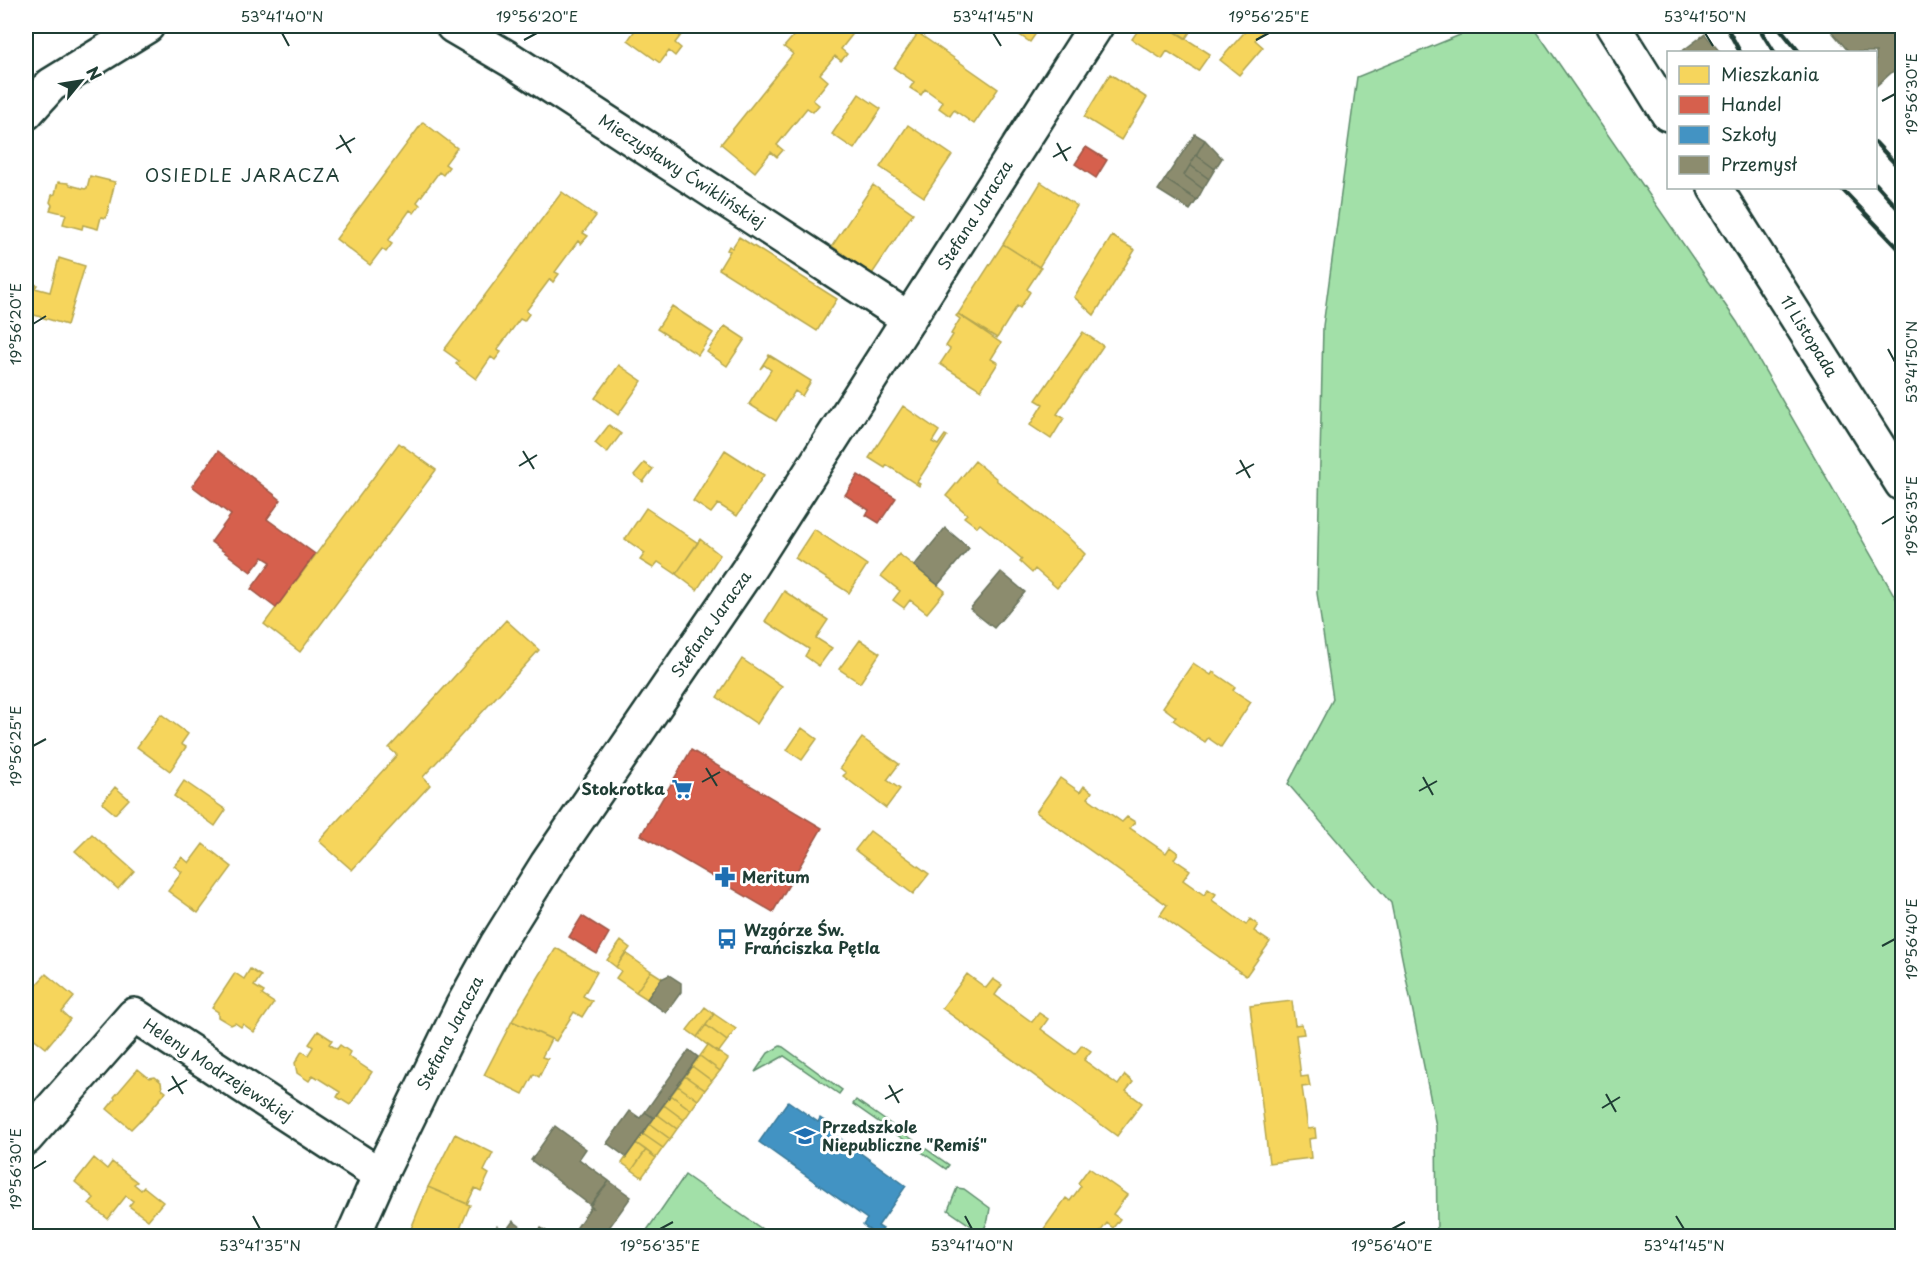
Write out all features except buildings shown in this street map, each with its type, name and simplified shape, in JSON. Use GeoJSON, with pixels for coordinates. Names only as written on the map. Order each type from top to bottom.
{"type":"FeatureCollection","features":[{"type":"Feature","properties":{"kind":"street"},"geometry":{"type":"LineString","coordinates":[[26,113],[51,85],[147,26]]}},
{"type":"Feature","properties":{"kind":"street","name":"Mieczysławy Ćwiklińskiej"},"geometry":{"type":"LineString","coordinates":[[453,26],[511,60],[909,319]]}},
{"type":"Feature","properties":{"kind":"street","name":"Stefana Jaracza"},"geometry":{"type":"LineString","coordinates":[[353,1236],[380,1175],[462,1007],[497,944],[547,864],[748,570],[1096,26]]}},
{"type":"Feature","properties":{"kind":"street"},"geometry":{"type":"LineString","coordinates":[[1613,26],[1667,112]]}},
{"type":"Feature","properties":{"kind":"street","name":"11 Listopada"},"geometry":{"type":"LineString","coordinates":[[1716,189],[1902,484]]}},
{"type":"Feature","properties":{"kind":"street","name":"Heleny Modrzejewskiej"},"geometry":{"type":"LineString","coordinates":[[26,1138],[134,1015],[380,1175]]}},
{"type":"Feature","properties":{"kind":"green space"},"geometry":{"type":"Polygon","coordinates":[[[1482,26],[1533,26],[1737,322],[1902,609],[1902,1236],[1437,1236],[1436,1126],[1391,903],[1288,784],[1333,699],[1317,593],[1323,326],[1357,77],[1482,26]]]}},
{"type":"Feature","properties":{"kind":"green space"},"geometry":{"type":"Polygon","coordinates":[[[780,1046],[842,1090],[839,1094],[784,1056],[755,1072],[768,1053],[780,1046]]]}},
{"type":"Feature","properties":{"kind":"green space"},"geometry":{"type":"Polygon","coordinates":[[[856,1100],[949,1165],[946,1169],[853,1104],[856,1100]]]}},
{"type":"Feature","properties":{"kind":"green space"},"geometry":{"type":"Polygon","coordinates":[[[685,1175],[772,1236],[643,1236],[685,1175]]]}},
{"type":"Feature","properties":{"kind":"green space"},"geometry":{"type":"Polygon","coordinates":[[[957,1188],[964,1189],[990,1208],[981,1236],[973,1236],[977,1230],[948,1210],[957,1188]]]}},
{"type":"Feature","properties":{"kind":"railway"},"geometry":{"type":"LineString","coordinates":[[1726,26],[1739,51]]}},
{"type":"Feature","properties":{"kind":"railway"},"geometry":{"type":"LineString","coordinates":[[1758,26],[1773,51]]}},
{"type":"Feature","properties":{"kind":"railway"},"geometry":{"type":"LineString","coordinates":[[1778,26],[1798,51]]}},
{"type":"Feature","properties":{"kind":"railway"},"geometry":{"type":"LineString","coordinates":[[1877,144],[1902,171]]}},
{"type":"Feature","properties":{"kind":"railway"},"geometry":{"type":"LineString","coordinates":[[1877,185],[1902,213]]}},
{"type":"Feature","properties":{"kind":"railway"},"geometry":{"type":"LineString","coordinates":[[1842,189],[1902,252]]}},
{"type":"Feature","properties":{"kind":"place","name":"Stokrotka"},"geometry":{"type":"Point","coordinates":[682,789]}},
{"type":"Feature","properties":{"kind":"place","name":"Meritum"},"geometry":{"type":"Point","coordinates":[725,877]}},
{"type":"Feature","properties":{"kind":"place","name":"Wzgórze Św. Frańciszka Pętla"},"geometry":{"type":"Point","coordinates":[727,939]}},
{"type":"Feature","properties":{"kind":"place","name":"Przedszkole Niepubliczne \"Remiś\""},"geometry":{"type":"Point","coordinates":[805,1136]}},
{"type":"Feature","properties":{"kind":"district","name":"OSIEDLE JARACZA"},"geometry":{"type":"Point","coordinates":[243,176]}}]}
